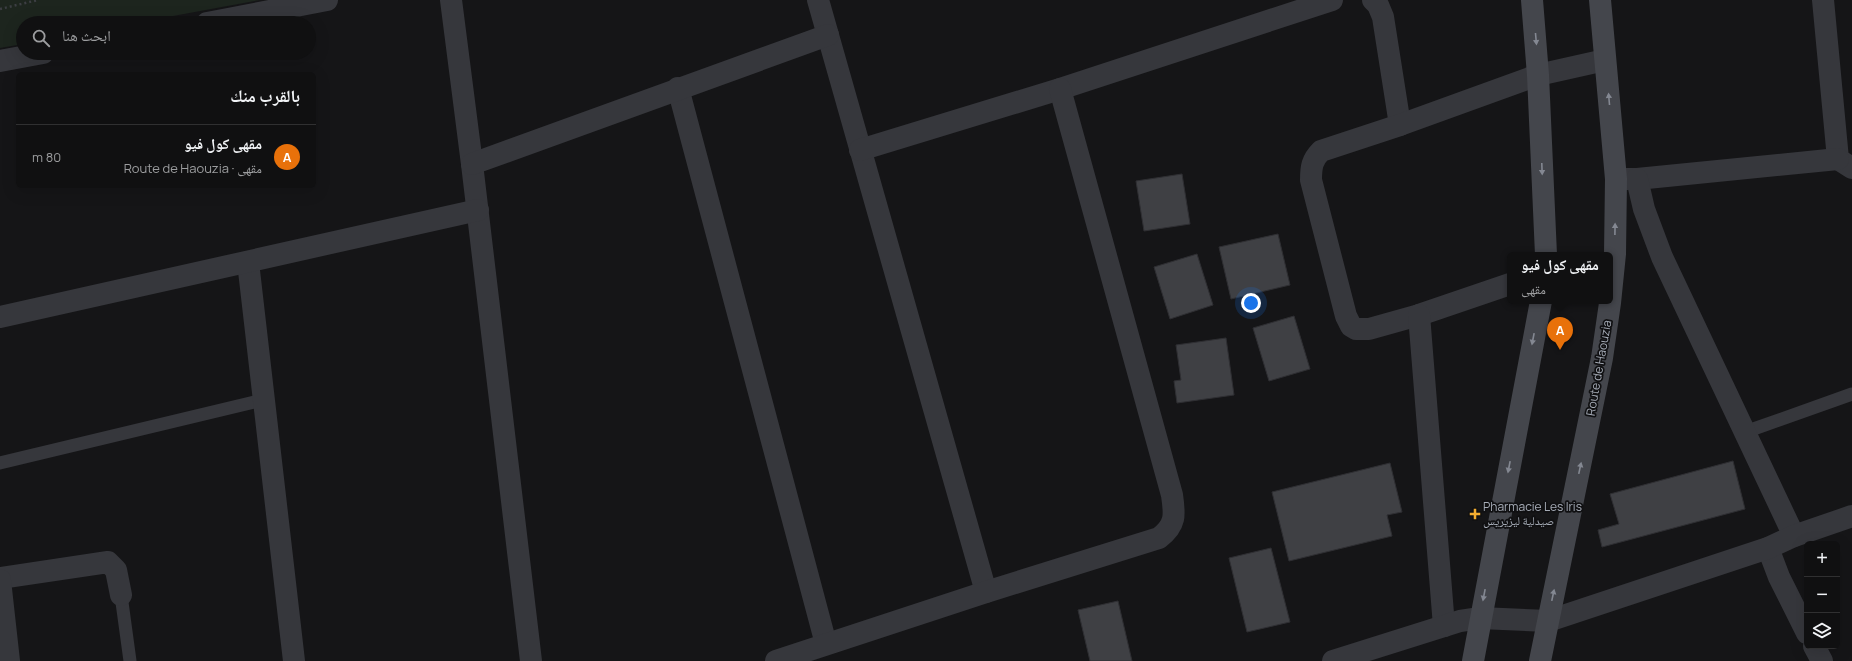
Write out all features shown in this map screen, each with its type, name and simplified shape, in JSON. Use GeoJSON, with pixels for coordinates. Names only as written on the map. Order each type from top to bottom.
{"type":"FeatureCollection","features":[{"type":"Feature","properties":{"kind":"street"},"geometry":{"type":"LineString","coordinates":[[244,16],[327,0]]}},
{"type":"Feature","properties":{"kind":"street"},"geometry":{"type":"LineString","coordinates":[[451,0],[478,210],[531,661]]}},
{"type":"Feature","properties":{"kind":"street"},"geometry":{"type":"LineString","coordinates":[[818,0],[986,592]]}},
{"type":"Feature","properties":{"kind":"street"},"geometry":{"type":"LineString","coordinates":[[860,150],[1060,89],[1332,0]]}},
{"type":"Feature","properties":{"kind":"street"},"geometry":{"type":"LineString","coordinates":[[1373,0],[1378,5],[1383,17],[1400,125]]}},
{"type":"Feature","properties":{"kind":"street"},"geometry":{"type":"LineString","coordinates":[[1532,0],[1538,75],[1546,252]]}},
{"type":"Feature","properties":{"kind":"street","name":"Route de Haouzia"},"geometry":{"type":"LineString","coordinates":[[1600,0],[1606,60],[1626,179],[1613,255]]}},
{"type":"Feature","properties":{"kind":"street"},"geometry":{"type":"LineString","coordinates":[[1794,536],[1662,257],[1644,209],[1626,179],[1845,164],[1823,0]]}},
{"type":"Feature","properties":{"kind":"street"},"geometry":{"type":"LineString","coordinates":[[472,164],[678,88],[828,35]]}},
{"type":"Feature","properties":{"kind":"street"},"geometry":{"type":"LineString","coordinates":[[0,61],[16,58]]}},
{"type":"Feature","properties":{"kind":"street"},"geometry":{"type":"LineString","coordinates":[[1507,285],[1419,315],[1369,329],[1356,329],[1351,326],[1346,316],[1311,180],[1311,168],[1314,158],[1321,151],[1400,125],[1538,75],[1606,60]]}},
{"type":"Feature","properties":{"kind":"street"},"geometry":{"type":"LineString","coordinates":[[678,88],[826,644]]}},
{"type":"Feature","properties":{"kind":"street"},"geometry":{"type":"LineString","coordinates":[[776,661],[986,592],[1159,538],[1168,531],[1173,520],[1174,508],[1172,495],[1060,89]]}},
{"type":"Feature","properties":{"kind":"street"},"geometry":{"type":"LineString","coordinates":[[0,317],[478,210]]}},
{"type":"Feature","properties":{"kind":"street"},"geometry":{"type":"LineString","coordinates":[[248,262],[294,661]]}},
{"type":"Feature","properties":{"kind":"street"},"geometry":{"type":"LineString","coordinates":[[1473,661],[1540,304]]}},
{"type":"Feature","properties":{"kind":"street","name":"Route de Haouzia"},"geometry":{"type":"LineString","coordinates":[[1540,661],[1602,358],[1610,304]]}},
{"type":"Feature","properties":{"kind":"street"},"geometry":{"type":"LineString","coordinates":[[1419,315],[1444,626]]}},
{"type":"Feature","properties":{"kind":"street"},"geometry":{"type":"LineString","coordinates":[[1333,661],[1460,620],[1480,618],[1548,620],[1768,548],[1794,536],[1852,516]]}},
{"type":"Feature","properties":{"kind":"street"},"geometry":{"type":"LineString","coordinates":[[1768,548],[1779,578],[1804,627]]}},
{"type":"Feature","properties":{"kind":"street"},"geometry":{"type":"LineString","coordinates":[[9,661],[0,579],[108,562],[116,570],[122,595]]}},
{"type":"Feature","properties":{"kind":"street"},"geometry":{"type":"LineString","coordinates":[[1816,649],[1822,661]]}},
{"type":"Feature","properties":{"kind":"lane"},"geometry":{"type":"LineString","coordinates":[[1745,432],[1852,394]]}},
{"type":"Feature","properties":{"kind":"lane"},"geometry":{"type":"LineString","coordinates":[[0,463],[263,400]]}},
{"type":"Feature","properties":{"kind":"lane"},"geometry":{"type":"LineString","coordinates":[[122,595],[130,661]]}},
{"type":"Feature","properties":{"kind":"path"},"geometry":{"type":"LineString","coordinates":[[0,8],[38,0]]}},
{"type":"Feature","properties":{"kind":"shaded area"},"geometry":{"type":"Polygon","coordinates":[[[0,0],[260,0],[173,16],[16,16],[16,45],[0,48],[0,0]]]}},
{"type":"Feature","properties":{"kind":"building"},"geometry":{"type":"Polygon","coordinates":[[[1182,174],[1190,224],[1144,231],[1136,181],[1182,174]]]}},
{"type":"Feature","properties":{"kind":"building"},"geometry":{"type":"Polygon","coordinates":[[[1278,234],[1290,285],[1231,299],[1219,247],[1278,234]]]}},
{"type":"Feature","properties":{"kind":"building"},"geometry":{"type":"Polygon","coordinates":[[[1197,254],[1213,305],[1170,319],[1154,267],[1197,254]]]}},
{"type":"Feature","properties":{"kind":"building"},"geometry":{"type":"Polygon","coordinates":[[[1294,316],[1310,369],[1269,381],[1253,328],[1294,316]]]}},
{"type":"Feature","properties":{"kind":"building"},"geometry":{"type":"Polygon","coordinates":[[[1226,338],[1234,395],[1177,403],[1174,381],[1181,380],[1176,345],[1226,338]]]}},
{"type":"Feature","properties":{"kind":"building"},"geometry":{"type":"Polygon","coordinates":[[[1733,461],[1745,509],[1602,547],[1598,530],[1619,524],[1610,494],[1733,461]]]}},
{"type":"Feature","properties":{"kind":"building"},"geometry":{"type":"Polygon","coordinates":[[[1390,463],[1402,512],[1387,515],[1392,536],[1289,561],[1272,492],[1390,463]]]}},
{"type":"Feature","properties":{"kind":"building"},"geometry":{"type":"Polygon","coordinates":[[[1271,548],[1290,622],[1247,632],[1229,558],[1271,548]]]}},
{"type":"Feature","properties":{"kind":"building"},"geometry":{"type":"Polygon","coordinates":[[[1118,601],[1132,661],[1090,661],[1078,610],[1118,601]]]}},
{"type":"Feature","properties":{"kind":"place","name":"مقهى كول فيو"},"geometry":{"type":"Point","coordinates":[1560,350]}},
{"type":"Feature","properties":{"kind":"place","name":"Pharmacie Les Iris صيدلية ليزيريس"},"geometry":{"type":"Point","coordinates":[1475,514]}}]}
